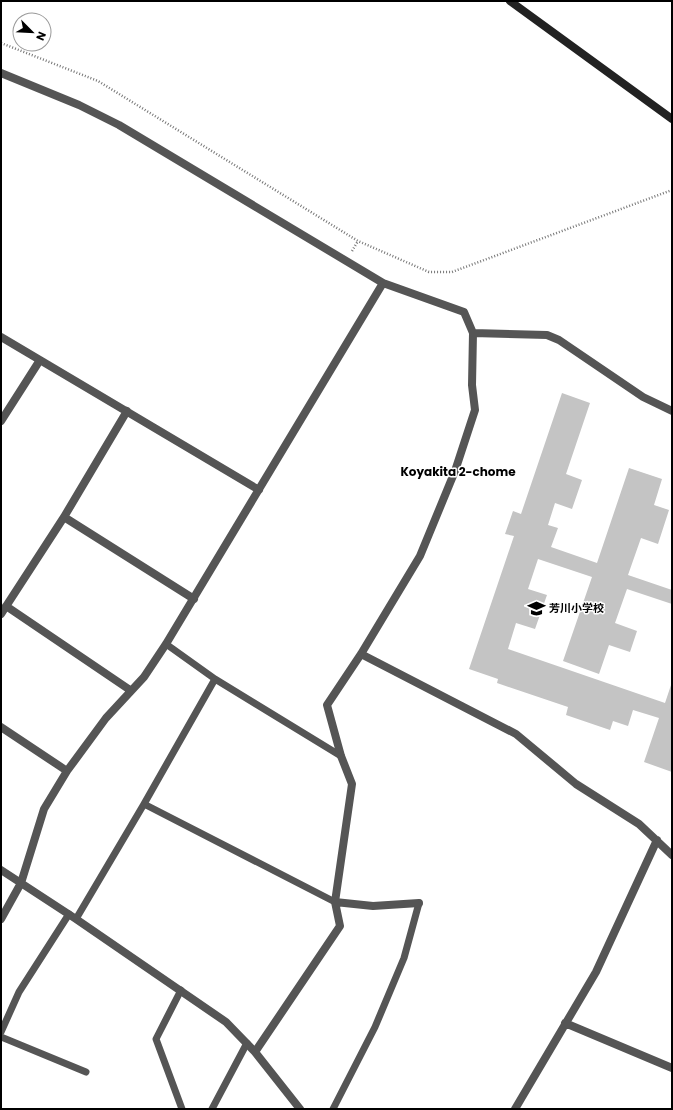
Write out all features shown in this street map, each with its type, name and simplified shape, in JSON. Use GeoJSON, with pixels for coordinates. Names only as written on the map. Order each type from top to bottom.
{"type":"FeatureCollection","features":[{"type":"Feature","properties":{"kind":"street"},"geometry":{"type":"LineString","coordinates":[[510,1],[672,119]]}},
{"type":"Feature","properties":{"kind":"street"},"geometry":{"type":"LineString","coordinates":[[1,73],[79,105],[119,125],[383,283],[464,312],[473,333],[472,385],[475,410],[455,471],[420,556],[361,654],[327,705],[341,756],[352,784],[335,902],[340,926],[255,1052]]}},
{"type":"Feature","properties":{"kind":"street"},"geometry":{"type":"LineString","coordinates":[[1,919],[21,883],[44,809],[67,771],[106,718],[130,690],[144,677],[166,644],[383,283]]}},
{"type":"Feature","properties":{"kind":"street"},"geometry":{"type":"LineString","coordinates":[[473,333],[547,335],[559,340],[643,397],[672,410]]}},
{"type":"Feature","properties":{"kind":"street"},"geometry":{"type":"LineString","coordinates":[[1,337],[259,490]]}},
{"type":"Feature","properties":{"kind":"street"},"geometry":{"type":"LineString","coordinates":[[1,421],[40,360]]}},
{"type":"Feature","properties":{"kind":"street"},"geometry":{"type":"LineString","coordinates":[[1,614],[64,518],[127,411]]}},
{"type":"Feature","properties":{"kind":"street"},"geometry":{"type":"LineString","coordinates":[[64,518],[194,599]]}},
{"type":"Feature","properties":{"kind":"street"},"geometry":{"type":"LineString","coordinates":[[6,606],[130,690]]}},
{"type":"Feature","properties":{"kind":"street"},"geometry":{"type":"LineString","coordinates":[[361,654],[516,734],[576,784],[639,824],[672,855]]}},
{"type":"Feature","properties":{"kind":"street"},"geometry":{"type":"LineString","coordinates":[[1,727],[67,771]]}},
{"type":"Feature","properties":{"kind":"street"},"geometry":{"type":"LineString","coordinates":[[515,1109],[596,972],[657,840]]}},
{"type":"Feature","properties":{"kind":"street"},"geometry":{"type":"LineString","coordinates":[[1,870],[69,914],[226,1022],[255,1052],[300,1109]]}},
{"type":"Feature","properties":{"kind":"street"},"geometry":{"type":"LineString","coordinates":[[335,902],[373,906],[419,903]]}},
{"type":"Feature","properties":{"kind":"street"},"geometry":{"type":"LineString","coordinates":[[565,1023],[672,1068]]}},
{"type":"Feature","properties":{"kind":"lane"},"geometry":{"type":"LineString","coordinates":[[166,644],[215,679],[341,756]]}},
{"type":"Feature","properties":{"kind":"lane"},"geometry":{"type":"LineString","coordinates":[[76,919],[144,804],[215,679]]}},
{"type":"Feature","properties":{"kind":"lane"},"geometry":{"type":"LineString","coordinates":[[144,804],[335,902]]}},
{"type":"Feature","properties":{"kind":"lane"},"geometry":{"type":"LineString","coordinates":[[333,1109],[375,1027],[401,965],[419,903]]}},
{"type":"Feature","properties":{"kind":"lane"},"geometry":{"type":"LineString","coordinates":[[1,1032],[19,992],[69,914]]}},
{"type":"Feature","properties":{"kind":"lane"},"geometry":{"type":"LineString","coordinates":[[181,990],[156,1039],[182,1109]]}},
{"type":"Feature","properties":{"kind":"lane"},"geometry":{"type":"LineString","coordinates":[[1,1037],[86,1072]]}},
{"type":"Feature","properties":{"kind":"lane"},"geometry":{"type":"LineString","coordinates":[[212,1109],[247,1043]]}},
{"type":"Feature","properties":{"kind":"path"},"geometry":{"type":"LineString","coordinates":[[1,43],[98,81],[358,241],[429,272],[452,272],[672,190]]}},
{"type":"Feature","properties":{"kind":"building"},"geometry":{"type":"Polygon","coordinates":[[[562,393],[590,403],[566,474],[582,480],[572,509],[555,503],[548,525],[558,528],[551,547],[597,563],[629,468],[662,479],[654,505],[669,510],[658,544],[641,538],[628,575],[672,590],[672,604],[627,589],[615,623],[637,631],[630,652],[609,645],[599,674],[563,661],[592,577],[538,559],[528,589],[547,595],[535,629],[516,623],[508,649],[665,703],[672,682],[672,772],[644,762],[659,718],[633,710],[628,726],[613,721],[610,730],[566,715],[568,707],[497,683],[498,679],[469,669],[514,536],[505,534],[513,511],[521,514],[562,393]]]}},
{"type":"Feature","properties":{"kind":"place","name":"芳川小学校"},"geometry":{"type":"Point","coordinates":[536,608]}},
{"type":"Feature","properties":{"kind":"district","name":"Koyakita 2-chome"},"geometry":{"type":"Point","coordinates":[458,471]}}]}
